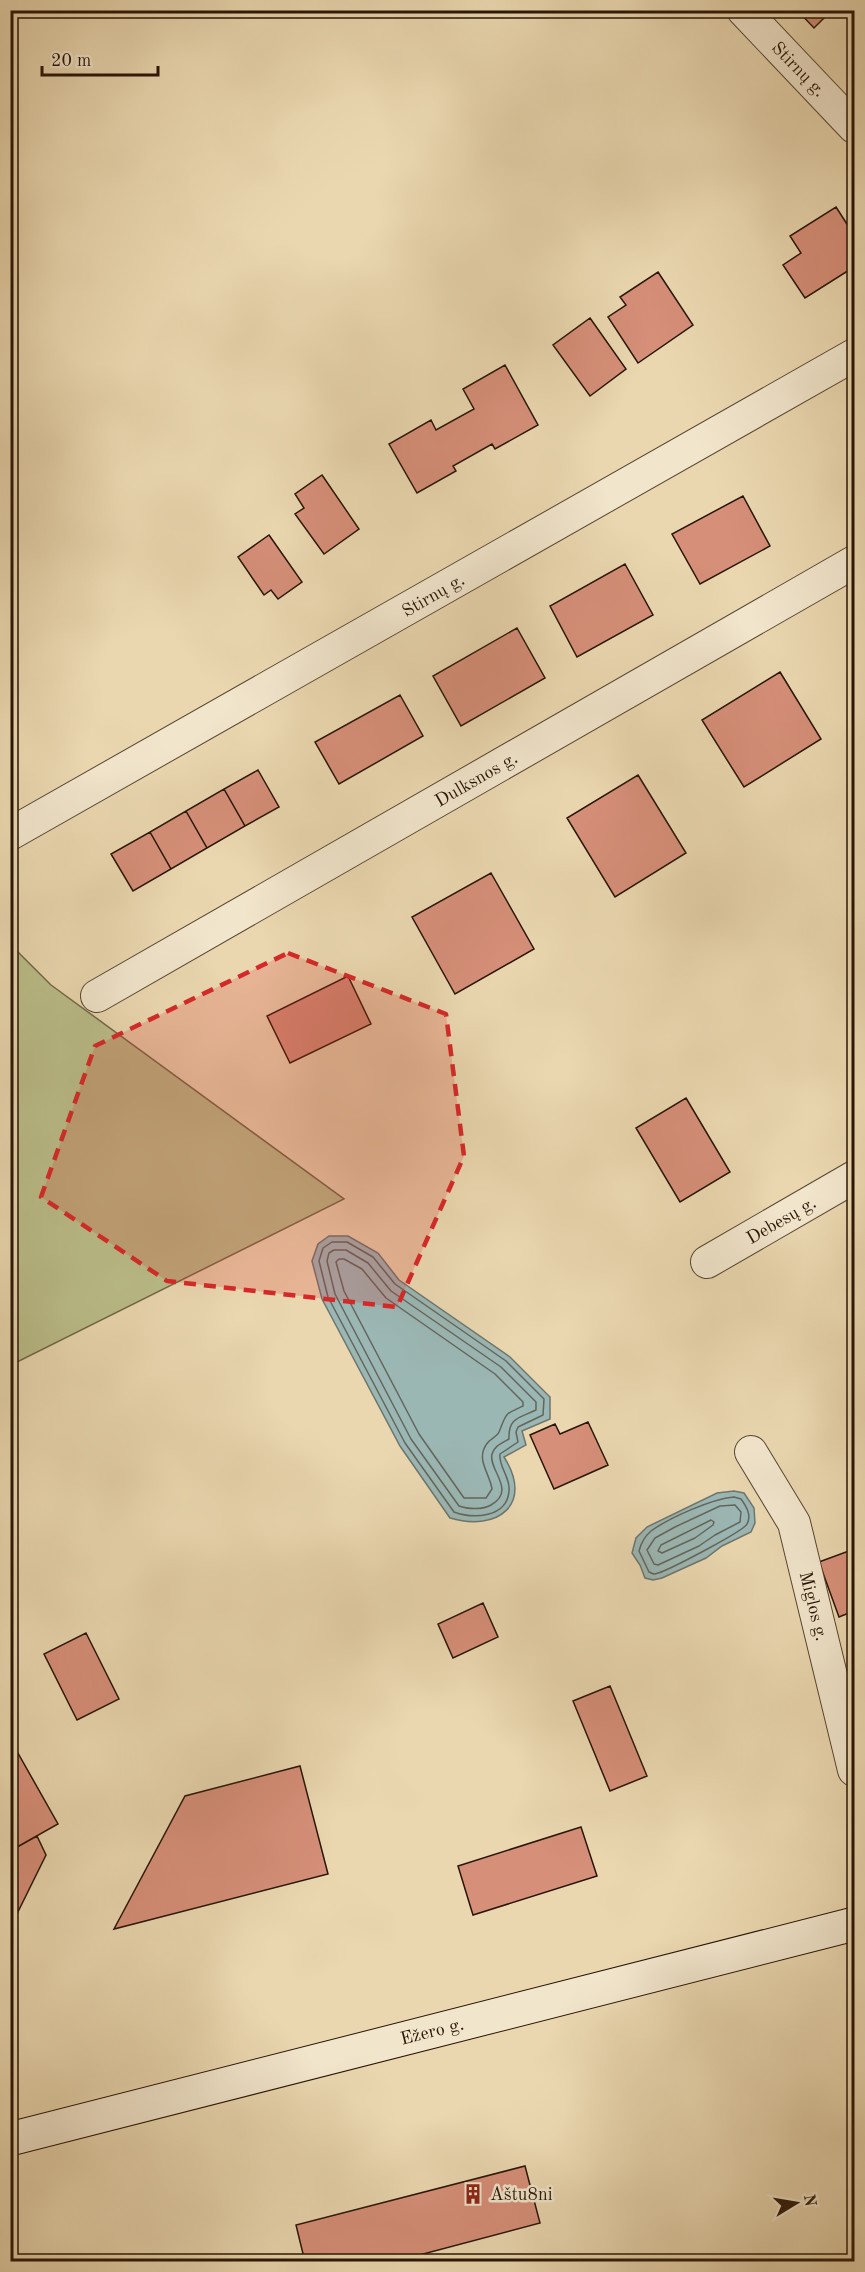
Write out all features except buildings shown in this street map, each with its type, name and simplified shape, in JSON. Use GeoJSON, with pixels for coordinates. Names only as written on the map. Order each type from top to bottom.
{"type":"FeatureCollection","features":[{"type":"Feature","properties":{"kind":"main road","name":"Ežero g."},"geometry":{"type":"LineString","coordinates":[[10,2139],[855,1924]]}},
{"type":"Feature","properties":{"kind":"street","name":"Stirnų g."},"geometry":{"type":"LineString","coordinates":[[742,10],[855,127]]}},
{"type":"Feature","properties":{"kind":"street","name":"Stirnų g."},"geometry":{"type":"LineString","coordinates":[[10,834],[855,355]]}},
{"type":"Feature","properties":{"kind":"street","name":"Dulksnos g."},"geometry":{"type":"LineString","coordinates":[[97,996],[855,562]]}},
{"type":"Feature","properties":{"kind":"street","name":"Debesų g."},"geometry":{"type":"LineString","coordinates":[[707,1262],[855,1177]]}},
{"type":"Feature","properties":{"kind":"street","name":"Miglos g."},"geometry":{"type":"LineString","coordinates":[[751,1452],[794,1523],[855,1770]]}},
{"type":"Feature","properties":{"kind":"highlighted area"},"geometry":{"type":"Polygon","coordinates":[[[288,953],[446,1014],[464,1156],[397,1307],[167,1281],[41,1197],[95,1046],[288,953]]]}},
{"type":"Feature","properties":{"kind":"green space"},"geometry":{"type":"Polygon","coordinates":[[[10,944],[51,985],[344,1199],[11,1365],[10,944]]]}},
{"type":"Feature","properties":{"kind":"water"},"geometry":{"type":"Polygon","coordinates":[[[329,1236],[348,1236],[378,1253],[399,1280],[510,1357],[550,1397],[550,1419],[522,1431],[526,1445],[504,1457],[512,1474],[515,1488],[513,1501],[496,1517],[483,1521],[450,1518],[400,1446],[322,1299],[312,1261],[318,1244],[329,1236]]]}},
{"type":"Feature","properties":{"kind":"water"},"geometry":{"type":"Polygon","coordinates":[[[734,1491],[744,1493],[754,1508],[755,1523],[751,1532],[722,1546],[706,1558],[662,1578],[653,1580],[645,1578],[632,1553],[636,1538],[647,1527],[717,1493],[734,1491]]]}},
{"type":"Feature","properties":{"kind":"place","name":"Aštu8ni"},"geometry":{"type":"Point","coordinates":[473,2194]}}]}
